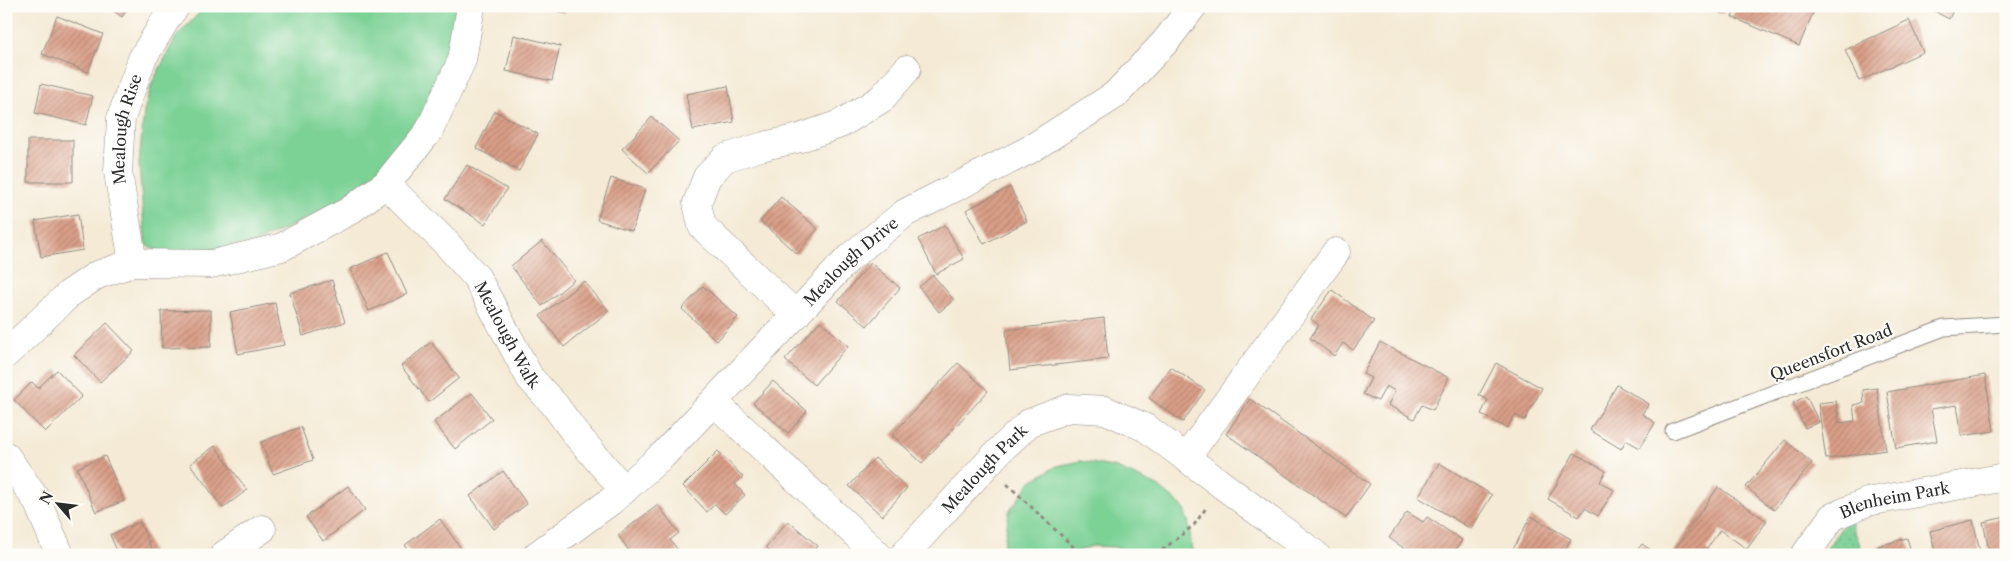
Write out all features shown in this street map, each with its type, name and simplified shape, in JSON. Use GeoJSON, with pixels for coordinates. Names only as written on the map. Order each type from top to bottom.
{"type":"FeatureCollection","features":[{"type":"Feature","properties":{"kind":"street","name":"Mealough Rise"},"geometry":{"type":"LineString","coordinates":[[133,263],[118,172],[122,118],[142,59],[176,6]]}},
{"type":"Feature","properties":{"kind":"street"},"geometry":{"type":"LineString","coordinates":[[6,354],[69,294],[98,275],[133,263],[212,264],[282,247],[349,211],[386,184],[429,131],[462,60],[471,6]]}},
{"type":"Feature","properties":{"kind":"street","name":"Mealough Drive"},"geometry":{"type":"LineString","coordinates":[[537,555],[611,501],[662,456],[850,257],[905,213],[1028,150],[1115,95],[1166,42],[1193,6]]}},
{"type":"Feature","properties":{"kind":"street"},"geometry":{"type":"LineString","coordinates":[[796,315],[702,226],[697,203],[707,177],[725,158],[764,146],[800,138],[840,124],[881,100],[907,69]]}},
{"type":"Feature","properties":{"kind":"street","name":"Mealough Walk"},"geometry":{"type":"LineString","coordinates":[[386,184],[446,243],[477,278],[530,378],[554,404],[624,490]]}},
{"type":"Feature","properties":{"kind":"street"},"geometry":{"type":"LineString","coordinates":[[1186,458],[1336,252]]}},
{"type":"Feature","properties":{"kind":"street"},"geometry":{"type":"LineString","coordinates":[[714,402],[878,555]]}},
{"type":"Feature","properties":{"kind":"street","name":"Mealough Park"},"geometry":{"type":"LineString","coordinates":[[904,555],[986,465],[1028,423],[1069,408],[1105,410],[1146,428],[1316,555]]}},
{"type":"Feature","properties":{"kind":"street"},"geometry":{"type":"LineString","coordinates":[[6,456],[37,501],[60,555]]}},
{"type":"Feature","properties":{"kind":"street","name":"Blenheim Park"},"geometry":{"type":"LineString","coordinates":[[1805,555],[1832,517],[1867,502],[2006,477]]}},
{"type":"Feature","properties":{"kind":"street"},"geometry":{"type":"LineString","coordinates":[[224,555],[262,528]]}},
{"type":"Feature","properties":{"kind":"lane","name":"Queensfort Road"},"geometry":{"type":"LineString","coordinates":[[1673,431],[1944,328],[2006,324]]}},
{"type":"Feature","properties":{"kind":"path"},"geometry":{"type":"LineString","coordinates":[[986,465],[1082,555]]}},
{"type":"Feature","properties":{"kind":"path"},"geometry":{"type":"LineString","coordinates":[[1156,555],[1194,525],[1222,485]]}},
{"type":"Feature","properties":{"kind":"green space"},"geometry":{"type":"Polygon","coordinates":[[[206,6],[458,6],[450,52],[433,99],[418,127],[392,159],[358,187],[315,215],[254,243],[170,255],[148,247],[145,241],[139,164],[144,111],[152,83],[176,37],[206,6]]]}},
{"type":"Feature","properties":{"kind":"green space"},"geometry":{"type":"Polygon","coordinates":[[[1081,461],[1117,468],[1158,486],[1182,506],[1188,520],[1193,555],[1130,555],[1115,547],[1092,546],[1077,552],[1075,555],[1005,555],[1004,544],[1009,512],[1031,481],[1057,466],[1081,461]]]}},
{"type":"Feature","properties":{"kind":"green space"},"geometry":{"type":"Polygon","coordinates":[[[1849,517],[1864,555],[1822,555],[1849,517]]]}},
{"type":"Feature","properties":{"kind":"building"},"geometry":{"type":"Polygon","coordinates":[[[107,6],[129,6],[122,17],[107,6]]]}},
{"type":"Feature","properties":{"kind":"building"},"geometry":{"type":"Polygon","coordinates":[[[541,6],[566,6],[565,13],[541,6]]]}},
{"type":"Feature","properties":{"kind":"building"},"geometry":{"type":"Polygon","coordinates":[[[1704,6],[1726,6],[1723,14],[1704,6]]]}},
{"type":"Feature","properties":{"kind":"building"},"geometry":{"type":"Polygon","coordinates":[[[1737,6],[1816,6],[1799,46],[1732,17],[1737,6]]]}},
{"type":"Feature","properties":{"kind":"building"},"geometry":{"type":"Polygon","coordinates":[[[1925,6],[1955,6],[1949,19],[1925,6]]]}},
{"type":"Feature","properties":{"kind":"building"},"geometry":{"type":"Polygon","coordinates":[[[57,16],[103,34],[88,72],[42,54],[57,16]]]}},
{"type":"Feature","properties":{"kind":"building"},"geometry":{"type":"Polygon","coordinates":[[[1909,20],[1923,52],[1859,81],[1845,50],[1909,20]]]}},
{"type":"Feature","properties":{"kind":"building"},"geometry":{"type":"Polygon","coordinates":[[[514,35],[560,46],[552,81],[506,71],[514,35]]]}},
{"type":"Feature","properties":{"kind":"building"},"geometry":{"type":"Polygon","coordinates":[[[41,84],[93,96],[86,125],[35,113],[41,84]]]}},
{"type":"Feature","properties":{"kind":"building"},"geometry":{"type":"Polygon","coordinates":[[[728,86],[734,122],[693,130],[686,94],[728,86]]]}},
{"type":"Feature","properties":{"kind":"building"},"geometry":{"type":"Polygon","coordinates":[[[495,111],[538,134],[519,171],[476,148],[495,111]]]}},
{"type":"Feature","properties":{"kind":"building"},"geometry":{"type":"Polygon","coordinates":[[[652,117],[679,141],[648,173],[622,149],[652,117]]]}},
{"type":"Feature","properties":{"kind":"building"},"geometry":{"type":"Polygon","coordinates":[[[28,140],[73,140],[73,182],[28,182],[28,140]]]}},
{"type":"Feature","properties":{"kind":"building"},"geometry":{"type":"Polygon","coordinates":[[[467,165],[507,189],[485,224],[445,199],[467,165]]]}},
{"type":"Feature","properties":{"kind":"building"},"geometry":{"type":"Polygon","coordinates":[[[611,178],[645,189],[632,231],[597,220],[611,178]]]}},
{"type":"Feature","properties":{"kind":"building"},"geometry":{"type":"Polygon","coordinates":[[[1010,187],[1027,221],[984,244],[966,210],[1010,187]]]}},
{"type":"Feature","properties":{"kind":"building"},"geometry":{"type":"Polygon","coordinates":[[[781,197],[818,229],[797,254],[760,221],[781,197]]]}},
{"type":"Feature","properties":{"kind":"building"},"geometry":{"type":"Polygon","coordinates":[[[78,214],[83,250],[41,257],[35,221],[78,214]]]}},
{"type":"Feature","properties":{"kind":"building"},"geometry":{"type":"Polygon","coordinates":[[[945,225],[964,259],[936,274],[918,239],[945,225]]]}},
{"type":"Feature","properties":{"kind":"building"},"geometry":{"type":"Polygon","coordinates":[[[542,241],[574,280],[542,306],[511,266],[542,241]]]}},
{"type":"Feature","properties":{"kind":"building"},"geometry":{"type":"Polygon","coordinates":[[[388,252],[407,294],[369,311],[350,269],[388,252]]]}},
{"type":"Feature","properties":{"kind":"building"},"geometry":{"type":"Polygon","coordinates":[[[871,263],[900,288],[867,326],[838,301],[871,263]]]}},
{"type":"Feature","properties":{"kind":"building"},"geometry":{"type":"Polygon","coordinates":[[[933,275],[954,300],[939,312],[919,287],[933,275]]]}},
{"type":"Feature","properties":{"kind":"building"},"geometry":{"type":"Polygon","coordinates":[[[332,280],[345,322],[303,336],[290,293],[332,280]]]}},
{"type":"Feature","properties":{"kind":"building"},"geometry":{"type":"Polygon","coordinates":[[[584,281],[609,311],[564,347],[540,316],[584,281]]]}},
{"type":"Feature","properties":{"kind":"building"},"geometry":{"type":"Polygon","coordinates":[[[703,286],[738,317],[717,341],[682,309],[703,286]]]}},
{"type":"Feature","properties":{"kind":"building"},"geometry":{"type":"Polygon","coordinates":[[[1332,290],[1374,321],[1353,350],[1343,343],[1334,356],[1310,338],[1319,325],[1311,319],[1332,290]]]}},
{"type":"Feature","properties":{"kind":"building"},"geometry":{"type":"Polygon","coordinates":[[[275,303],[284,345],[238,354],[230,312],[275,303]]]}},
{"type":"Feature","properties":{"kind":"building"},"geometry":{"type":"Polygon","coordinates":[[[211,310],[211,347],[162,348],[161,311],[211,310]]]}},
{"type":"Feature","properties":{"kind":"building"},"geometry":{"type":"Polygon","coordinates":[[[1104,318],[1108,359],[1010,370],[1006,330],[1104,318]]]}},
{"type":"Feature","properties":{"kind":"building"},"geometry":{"type":"Polygon","coordinates":[[[820,321],[848,346],[814,385],[785,360],[820,321]]]}},
{"type":"Feature","properties":{"kind":"building"},"geometry":{"type":"Polygon","coordinates":[[[107,323],[134,351],[100,382],[74,355],[107,323]]]}},
{"type":"Feature","properties":{"kind":"building"},"geometry":{"type":"Polygon","coordinates":[[[431,342],[459,378],[429,402],[401,366],[431,342]]]}},
{"type":"Feature","properties":{"kind":"building"},"geometry":{"type":"Polygon","coordinates":[[[1380,342],[1449,378],[1433,410],[1422,405],[1414,419],[1388,405],[1395,391],[1386,386],[1378,401],[1363,394],[1371,378],[1363,374],[1380,342]]]}},
{"type":"Feature","properties":{"kind":"building"},"geometry":{"type":"Polygon","coordinates":[[[958,363],[988,391],[922,463],[892,435],[958,363]]]}},
{"type":"Feature","properties":{"kind":"building"},"geometry":{"type":"Polygon","coordinates":[[[1496,363],[1542,388],[1525,420],[1515,415],[1507,428],[1481,414],[1488,400],[1479,395],[1496,363]]]}},
{"type":"Feature","properties":{"kind":"building"},"geometry":{"type":"Polygon","coordinates":[[[1171,367],[1205,390],[1183,422],[1149,398],[1171,367]]]}},
{"type":"Feature","properties":{"kind":"building"},"geometry":{"type":"Polygon","coordinates":[[[57,370],[82,396],[45,432],[14,400],[32,382],[38,388],[57,370]]]}},
{"type":"Feature","properties":{"kind":"building"},"geometry":{"type":"Polygon","coordinates":[[[1985,375],[1994,431],[1962,436],[1957,405],[1931,409],[1937,441],[1896,448],[1887,392],[1985,375]]]}},
{"type":"Feature","properties":{"kind":"building"},"geometry":{"type":"Polygon","coordinates":[[[773,381],[807,411],[788,433],[753,403],[773,381]]]}},
{"type":"Feature","properties":{"kind":"building"},"geometry":{"type":"Polygon","coordinates":[[[1617,385],[1649,404],[1642,414],[1655,423],[1640,448],[1626,440],[1621,449],[1590,430],[1617,385]]]}},
{"type":"Feature","properties":{"kind":"building"},"geometry":{"type":"Polygon","coordinates":[[[1877,388],[1886,450],[1826,459],[1818,403],[1836,401],[1839,423],[1855,421],[1853,405],[1864,403],[1863,390],[1877,388]]]}},
{"type":"Feature","properties":{"kind":"building"},"geometry":{"type":"Polygon","coordinates":[[[472,393],[492,419],[455,449],[434,422],[472,393]]]}},
{"type":"Feature","properties":{"kind":"building"},"geometry":{"type":"Polygon","coordinates":[[[1806,396],[1819,422],[1805,428],[1793,403],[1806,396]]]}},
{"type":"Feature","properties":{"kind":"building"},"geometry":{"type":"Polygon","coordinates":[[[1250,399],[1370,484],[1346,518],[1226,434],[1250,399]]]}},
{"type":"Feature","properties":{"kind":"building"},"geometry":{"type":"Polygon","coordinates":[[[301,427],[313,460],[273,474],[261,442],[301,427]]]}},
{"type":"Feature","properties":{"kind":"building"},"geometry":{"type":"Polygon","coordinates":[[[1785,440],[1812,463],[1774,510],[1746,487],[1785,440]]]}},
{"type":"Feature","properties":{"kind":"building"},"geometry":{"type":"Polygon","coordinates":[[[215,446],[247,490],[223,508],[190,464],[215,446]]]}},
{"type":"Feature","properties":{"kind":"building"},"geometry":{"type":"Polygon","coordinates":[[[718,451],[743,477],[735,484],[745,495],[725,514],[715,504],[707,512],[683,486],[718,451]]]}},
{"type":"Feature","properties":{"kind":"building"},"geometry":{"type":"Polygon","coordinates":[[[1574,453],[1606,471],[1600,482],[1614,490],[1598,516],[1585,508],[1579,517],[1548,499],[1574,453]]]}},
{"type":"Feature","properties":{"kind":"building"},"geometry":{"type":"Polygon","coordinates":[[[105,456],[124,501],[96,512],[77,468],[105,456]]]}},
{"type":"Feature","properties":{"kind":"building"},"geometry":{"type":"Polygon","coordinates":[[[875,458],[907,488],[882,516],[849,486],[875,458]]]}},
{"type":"Feature","properties":{"kind":"building"},"geometry":{"type":"Polygon","coordinates":[[[1439,463],[1492,495],[1471,529],[1418,497],[1439,463]]]}},
{"type":"Feature","properties":{"kind":"building"},"geometry":{"type":"Polygon","coordinates":[[[503,471],[527,504],[494,529],[470,496],[503,471]]]}},
{"type":"Feature","properties":{"kind":"building"},"geometry":{"type":"Polygon","coordinates":[[[348,486],[365,510],[323,541],[306,517],[348,486]]]}},
{"type":"Feature","properties":{"kind":"building"},"geometry":{"type":"Polygon","coordinates":[[[1718,487],[1767,521],[1747,549],[1720,530],[1706,550],[1713,555],[1671,555],[1718,487]]]}},
{"type":"Feature","properties":{"kind":"building"},"geometry":{"type":"Polygon","coordinates":[[[658,505],[679,533],[670,540],[679,551],[674,555],[632,555],[618,535],[658,505]]]}},
{"type":"Feature","properties":{"kind":"building"},"geometry":{"type":"Polygon","coordinates":[[[1407,512],[1423,522],[1427,517],[1462,540],[1453,555],[1401,555],[1405,549],[1389,538],[1407,512]]]}},
{"type":"Feature","properties":{"kind":"building"},"geometry":{"type":"Polygon","coordinates":[[[1531,516],[1571,539],[1562,555],[1510,555],[1531,516]]]}},
{"type":"Feature","properties":{"kind":"building"},"geometry":{"type":"Polygon","coordinates":[[[2006,517],[2006,555],[1990,555],[1983,522],[2006,517]]]}},
{"type":"Feature","properties":{"kind":"building"},"geometry":{"type":"Polygon","coordinates":[[[440,519],[462,550],[456,555],[412,555],[405,545],[440,519]]]}},
{"type":"Feature","properties":{"kind":"building"},"geometry":{"type":"Polygon","coordinates":[[[1973,520],[1980,551],[1968,555],[1936,555],[1930,531],[1973,520]]]}},
{"type":"Feature","properties":{"kind":"building"},"geometry":{"type":"Polygon","coordinates":[[[788,521],[818,546],[810,555],[774,555],[766,547],[788,521]]]}},
{"type":"Feature","properties":{"kind":"building"},"geometry":{"type":"Polygon","coordinates":[[[140,522],[154,555],[119,555],[110,535],[140,522]]]}},
{"type":"Feature","properties":{"kind":"building"},"geometry":{"type":"Polygon","coordinates":[[[1907,538],[1912,555],[1880,555],[1878,546],[1907,538]]]}},
{"type":"Feature","properties":{"kind":"building"},"geometry":{"type":"Polygon","coordinates":[[[1642,544],[1658,555],[1638,555],[1635,553],[1642,544]]]}}]}
